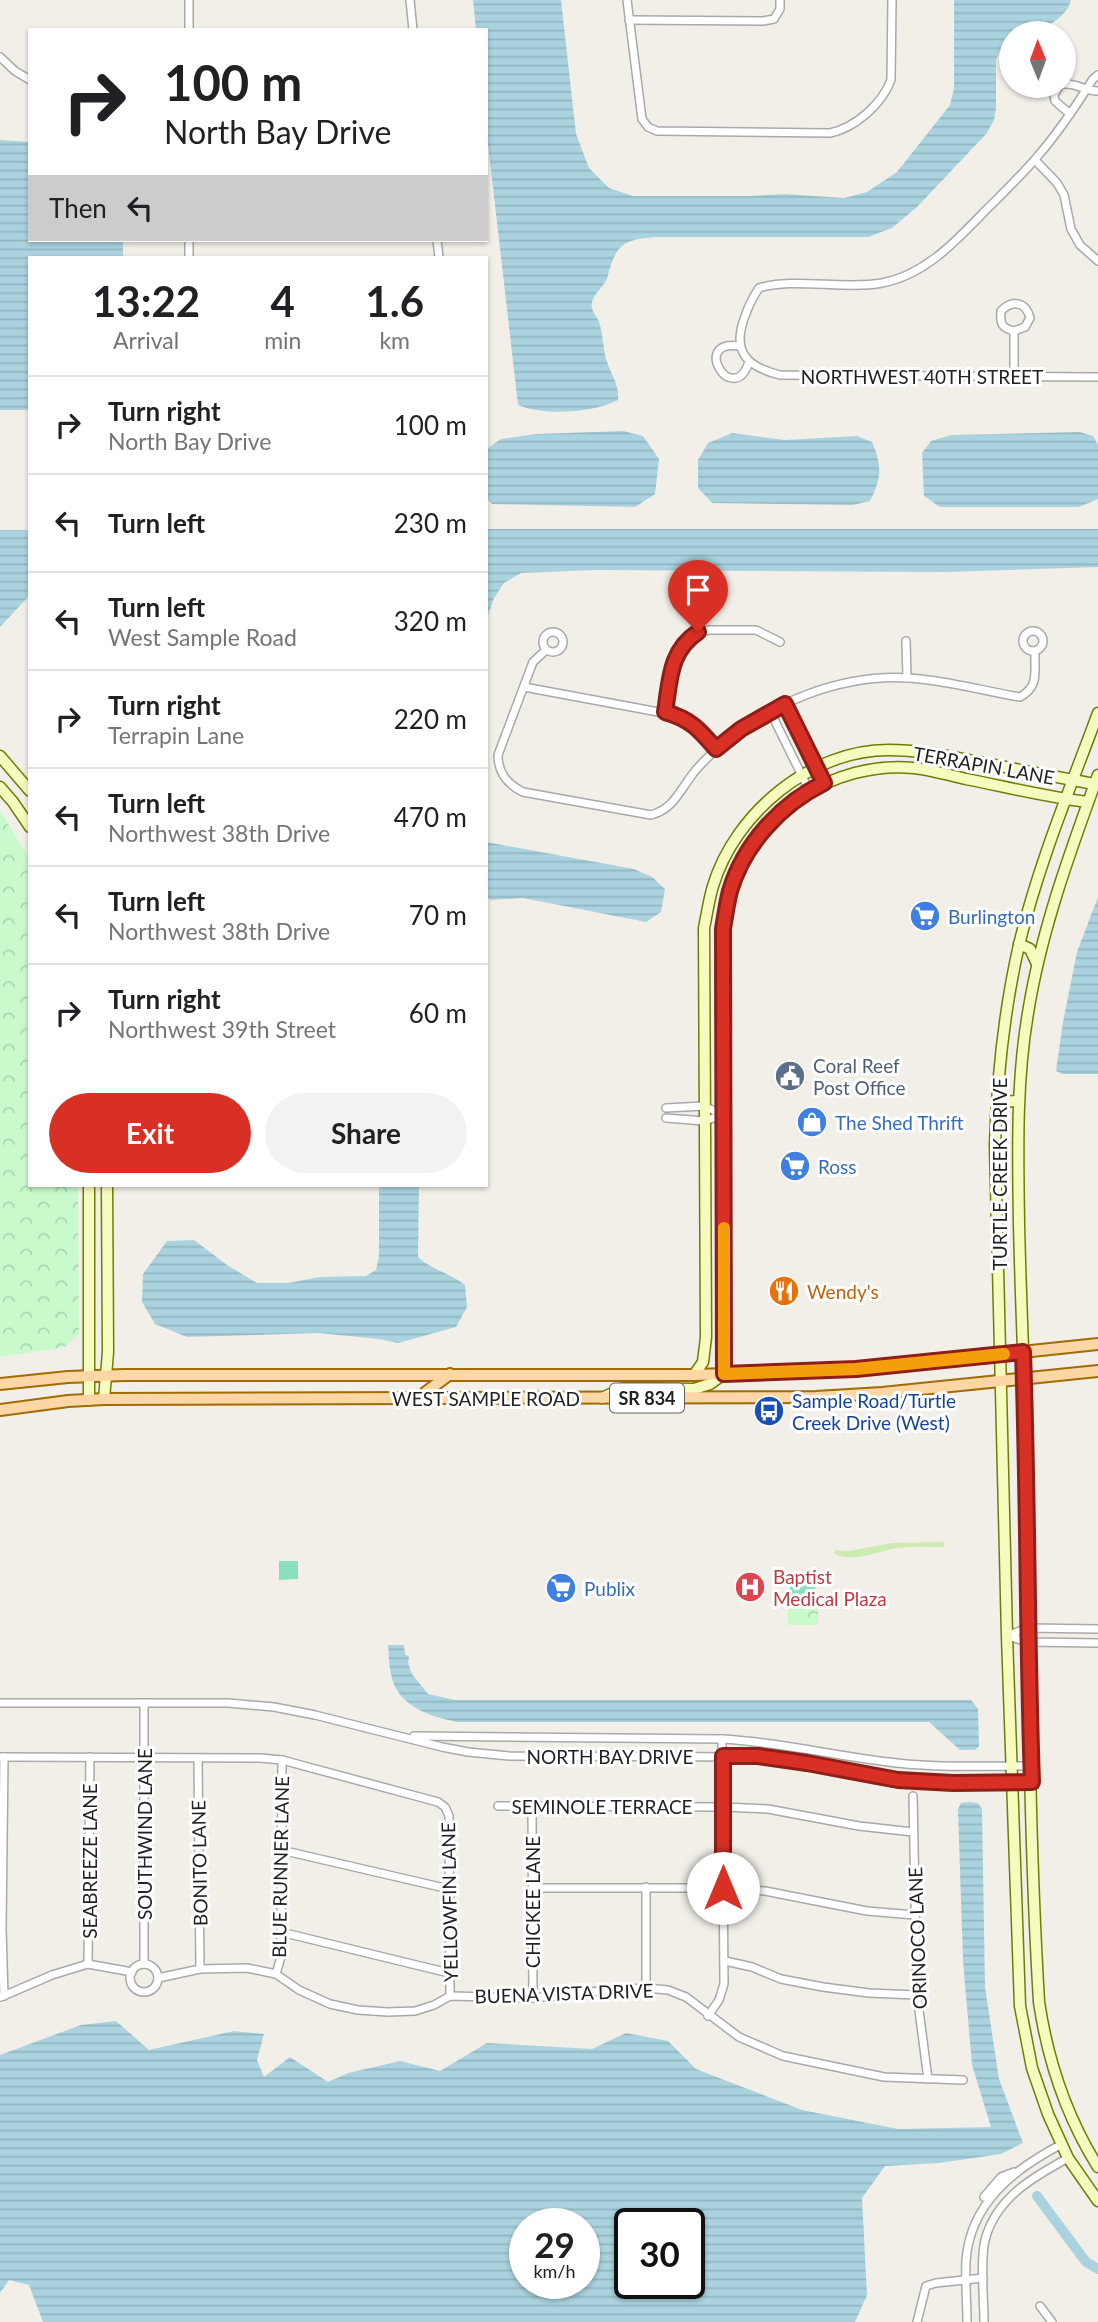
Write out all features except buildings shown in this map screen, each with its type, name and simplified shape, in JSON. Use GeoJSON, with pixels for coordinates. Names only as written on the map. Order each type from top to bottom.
{"type":"FeatureCollection","features":[{"type":"Feature","properties":{"kind":"main road","name":"WEST SAMPLE ROAD"},"geometry":{"type":"LineString","coordinates":[[0,1384],[89,1376],[724,1374],[856,1369],[1098,1344]]}},
{"type":"Feature","properties":{"kind":"main road","name":"WEST SAMPLE ROAD"},"geometry":{"type":"LineString","coordinates":[[0,1410],[104,1399],[848,1395],[1098,1371]]}},
{"type":"Feature","properties":{"kind":"main road"},"geometry":{"type":"LineString","coordinates":[[420,1398],[450,1374]]}},
{"type":"Feature","properties":{"kind":"street"},"geometry":{"type":"LineString","coordinates":[[189,0],[190,28]]}},
{"type":"Feature","properties":{"kind":"street"},"geometry":{"type":"LineString","coordinates":[[410,0],[414,28]]}},
{"type":"Feature","properties":{"kind":"street"},"geometry":{"type":"LineString","coordinates":[[627,0],[642,119],[648,127],[657,131],[830,133],[850,126],[871,108],[888,88],[891,80],[892,0]]}},
{"type":"Feature","properties":{"kind":"street"},"geometry":{"type":"LineString","coordinates":[[629,20],[763,21],[774,19],[780,9],[780,0]]}},
{"type":"Feature","properties":{"kind":"street"},"geometry":{"type":"LineString","coordinates":[[0,57],[28,79]]}},
{"type":"Feature","properties":{"kind":"street"},"geometry":{"type":"LineString","coordinates":[[739,346],[721,348],[716,356],[716,366],[721,374],[729,378],[739,377],[746,371],[749,362],[739,346],[740,328],[753,296],[760,288],[775,285],[883,283],[907,275],[929,262],[953,243],[1035,160],[1098,75]]}},
{"type":"Feature","properties":{"kind":"street"},"geometry":{"type":"LineString","coordinates":[[1076,85],[1085,91],[1098,91]]}},
{"type":"Feature","properties":{"kind":"street"},"geometry":{"type":"LineString","coordinates":[[1054,98],[1070,114]]}},
{"type":"Feature","properties":{"kind":"street"},"geometry":{"type":"LineString","coordinates":[[1035,160],[1057,183],[1064,195],[1070,229],[1080,246],[1098,261]]}},
{"type":"Feature","properties":{"kind":"street"},"geometry":{"type":"LineString","coordinates":[[1012,303],[1018,303],[1028,311],[1030,318],[1025,327],[1014,331],[1005,328],[1001,323],[1001,311],[1012,303]]}},
{"type":"Feature","properties":{"kind":"street"},"geometry":{"type":"LineString","coordinates":[[1014,331],[1014,376]]}},
{"type":"Feature","properties":{"kind":"street","name":"NORTHWEST 40TH STREET"},"geometry":{"type":"LineString","coordinates":[[749,362],[757,368],[780,375],[1098,377]]}},
{"type":"Feature","properties":{"kind":"street"},"geometry":{"type":"LineString","coordinates":[[665,712],[674,659],[680,648],[698,632],[756,630],[780,642]]}},
{"type":"Feature","properties":{"kind":"street"},"geometry":{"type":"LineString","coordinates":[[906,641],[907,678]]}},
{"type":"Feature","properties":{"kind":"street"},"geometry":{"type":"LineString","coordinates":[[546,650],[533,662],[498,755],[501,772],[513,787],[523,792],[651,815],[670,806],[692,774],[716,749],[741,729],[785,704],[838,685],[885,678],[907,678],[1020,697],[1029,692],[1034,684],[1035,650]]}},
{"type":"Feature","properties":{"kind":"street"},"geometry":{"type":"LineString","coordinates":[[524,687],[680,716],[697,727],[716,749]]}},
{"type":"Feature","properties":{"kind":"street"},"geometry":{"type":"LineString","coordinates":[[785,704],[824,783]]}},
{"type":"Feature","properties":{"kind":"street"},"geometry":{"type":"LineString","coordinates":[[770,711],[810,790]]}},
{"type":"Feature","properties":{"kind":"street","name":"TURTLE CREEK DRIVE"},"geometry":{"type":"LineString","coordinates":[[1098,713],[1040,872],[1019,944],[1004,1021],[995,1145],[1007,1636],[1020,2006],[1027,2048],[1038,2088],[1068,2158],[1098,2201]]}},
{"type":"Feature","properties":{"kind":"street","name":"TERRAPIN LANE"},"geometry":{"type":"LineString","coordinates":[[694,1375],[703,1362],[706,1337],[704,928],[713,885],[729,849],[749,820],[773,795],[817,767],[853,755],[886,750],[927,752],[1074,780],[1096,779]]}},
{"type":"Feature","properties":{"kind":"street"},"geometry":{"type":"LineString","coordinates":[[0,756],[28,789]]}},
{"type":"Feature","properties":{"kind":"street"},"geometry":{"type":"LineString","coordinates":[[914,768],[928,760],[968,760]]}},
{"type":"Feature","properties":{"kind":"street","name":"TERRAPIN LANE"},"geometry":{"type":"LineString","coordinates":[[724,1374],[723,929],[730,890],[760,832],[810,790],[857,772],[888,767],[914,768],[1087,802]]}},
{"type":"Feature","properties":{"kind":"street","name":"TURTLE CREEK DRIVE"},"geometry":{"type":"LineString","coordinates":[[1096,779],[1062,878],[1037,964],[1027,1013],[1018,1101],[1018,1177],[1027,1643],[1037,1961],[1042,2024],[1061,2093],[1086,2148],[1098,2167]]}},
{"type":"Feature","properties":{"kind":"street"},"geometry":{"type":"LineString","coordinates":[[0,787],[28,824]]}},
{"type":"Feature","properties":{"kind":"street"},"geometry":{"type":"LineString","coordinates":[[1019,944],[1030,949],[1037,964]]}},
{"type":"Feature","properties":{"kind":"street"},"geometry":{"type":"LineString","coordinates":[[997,1102],[1018,1101]]}},
{"type":"Feature","properties":{"kind":"street"},"geometry":{"type":"LineString","coordinates":[[666,1108],[704,1106],[723,1115]]}},
{"type":"Feature","properties":{"kind":"street"},"geometry":{"type":"LineString","coordinates":[[666,1118],[704,1121],[723,1115]]}},
{"type":"Feature","properties":{"kind":"street"},"geometry":{"type":"LineString","coordinates":[[89,1187],[89,1400]]}},
{"type":"Feature","properties":{"kind":"street"},"geometry":{"type":"LineString","coordinates":[[104,1399],[107,1187]]}},
{"type":"Feature","properties":{"kind":"street"},"geometry":{"type":"LineString","coordinates":[[602,1398],[623,1388],[694,1389],[710,1384],[724,1374]]}},
{"type":"Feature","properties":{"kind":"street"},"geometry":{"type":"LineString","coordinates":[[1007,1636],[1027,1628],[1098,1629]]}},
{"type":"Feature","properties":{"kind":"street"},"geometry":{"type":"LineString","coordinates":[[1007,1636],[1027,1643],[1098,1643]]}},
{"type":"Feature","properties":{"kind":"street","name":"NORTH BAY DRIVE"},"geometry":{"type":"LineString","coordinates":[[0,1703],[228,1703],[274,1707],[468,1752],[509,1756],[758,1756],[881,1777],[953,1783],[1032,1782]]}},
{"type":"Feature","properties":{"kind":"street","name":"SOUTHWIND LANE"},"geometry":{"type":"LineString","coordinates":[[144,1703],[144,1964]]}},
{"type":"Feature","properties":{"kind":"street","name":"NORTH BAY DRIVE"},"geometry":{"type":"LineString","coordinates":[[399,1736],[722,1739],[756,1741],[882,1761],[951,1767],[1031,1766]]}},
{"type":"Feature","properties":{"kind":"street"},"geometry":{"type":"LineString","coordinates":[[708,2016],[719,2000],[724,1984],[722,1739]]}},
{"type":"Feature","properties":{"kind":"street"},"geometry":{"type":"LineString","coordinates":[[132,1972],[88,1964],[52,1975],[2,1997],[2,1757],[282,1760]]}},
{"type":"Feature","properties":{"kind":"street","name":"SEABREEZE LANE"},"geometry":{"type":"LineString","coordinates":[[88,1964],[90,1757]]}},
{"type":"Feature","properties":{"kind":"street","name":"BONITO LANE"},"geometry":{"type":"LineString","coordinates":[[198,1758],[200,1969]]}},
{"type":"Feature","properties":{"kind":"street","name":"YELLOWFIN LANE"},"geometry":{"type":"LineString","coordinates":[[282,1760],[438,1802],[445,1807],[449,1816],[450,1996]]}},
{"type":"Feature","properties":{"kind":"street","name":"BLUE RUNNER LANE"},"geometry":{"type":"LineString","coordinates":[[276,1974],[281,1957],[282,1760]]}},
{"type":"Feature","properties":{"kind":"street"},"geometry":{"type":"LineString","coordinates":[[881,1777],[882,1761]]}},
{"type":"Feature","properties":{"kind":"street","name":"ORINOCO LANE"},"geometry":{"type":"LineString","coordinates":[[914,1796],[917,1995],[928,2079]]}},
{"type":"Feature","properties":{"kind":"street","name":"SEMINOLE TERRACE"},"geometry":{"type":"LineString","coordinates":[[498,1806],[768,1809],[859,1826],[913,1832]]}},
{"type":"Feature","properties":{"kind":"street","name":"CHICKEE LANE"},"geometry":{"type":"LineString","coordinates":[[532,1806],[533,1998]]}},
{"type":"Feature","properties":{"kind":"street"},"geometry":{"type":"LineString","coordinates":[[281,1850],[449,1889]]}},
{"type":"Feature","properties":{"kind":"street"},"geometry":{"type":"LineString","coordinates":[[646,1887],[646,1988]]}},
{"type":"Feature","properties":{"kind":"street"},"geometry":{"type":"LineString","coordinates":[[533,1888],[723,1888],[765,1891],[867,1911],[914,1915]]}},
{"type":"Feature","properties":{"kind":"street"},"geometry":{"type":"LineString","coordinates":[[281,1933],[449,1973]]}},
{"type":"Feature","properties":{"kind":"street"},"geometry":{"type":"LineString","coordinates":[[725,1961],[752,1967],[781,1979],[823,1987],[917,1995]]}},
{"type":"Feature","properties":{"kind":"street"},"geometry":{"type":"LineString","coordinates":[[144,1964],[156,1969],[158,1978],[152,1989],[139,1991],[131,1981],[132,1972],[137,1966],[144,1964]]}},
{"type":"Feature","properties":{"kind":"street","name":"BUENA VISTA DRIVE"},"geometry":{"type":"LineString","coordinates":[[158,1978],[200,1969],[247,1968],[276,1974],[309,1995],[330,2004],[358,2010],[415,2011],[450,1996],[533,1998],[646,1988],[668,1990],[686,1997],[739,2037],[783,2056],[884,2077],[962,2080]]}},
{"type":"Feature","properties":{"kind":"street"},"geometry":{"type":"LineString","coordinates":[[968,2322],[966,2259],[971,2234],[982,2208],[990,2193],[1018,2170],[1062,2144]]}},
{"type":"Feature","properties":{"kind":"street"},"geometry":{"type":"LineString","coordinates":[[984,2322],[984,2242],[989,2229],[1004,2203],[1029,2181],[1068,2158]]}},
{"type":"Feature","properties":{"kind":"street"},"geometry":{"type":"LineString","coordinates":[[990,2193],[1004,2203]]}},
{"type":"Feature","properties":{"kind":"street"},"geometry":{"type":"LineString","coordinates":[[976,2222],[989,2229]]}},
{"type":"Feature","properties":{"kind":"street"},"geometry":{"type":"LineString","coordinates":[[917,2322],[926,2286],[983,2278]]}},
{"type":"Feature","properties":{"kind":"street"},"geometry":{"type":"LineString","coordinates":[[1040,2306],[1052,2322]]}},
{"type":"Feature","properties":{"kind":"green space"},"geometry":{"type":"Polygon","coordinates":[[[0,810],[28,858],[28,1187],[78,1187],[79,1334],[65,1347],[0,1357],[0,810]]]}},
{"type":"Feature","properties":{"kind":"green space"},"geometry":{"type":"Polygon","coordinates":[[[943,1542],[943,1547],[898,1548],[848,1558],[834,1553],[836,1550],[849,1551],[892,1543],[943,1542]]]}},
{"type":"Feature","properties":{"kind":"green space"},"geometry":{"type":"Polygon","coordinates":[[[279,1561],[298,1561],[298,1579],[279,1580],[279,1561]]]}},
{"type":"Feature","properties":{"kind":"green space"},"geometry":{"type":"Polygon","coordinates":[[[790,1575],[815,1575],[815,1596],[790,1596],[790,1575]]]}},
{"type":"Feature","properties":{"kind":"green space"},"geometry":{"type":"Polygon","coordinates":[[[788,1598],[818,1598],[818,1625],[788,1625],[788,1598]]]}},
{"type":"Feature","properties":{"kind":"water"},"geometry":{"type":"Polygon","coordinates":[[[473,0],[561,0],[576,134],[589,168],[609,188],[633,196],[785,194],[844,198],[867,192],[897,172],[950,105],[954,89],[954,0],[1071,0],[1055,21],[999,21],[994,120],[987,133],[918,206],[892,228],[868,237],[657,237],[630,241],[619,249],[607,279],[593,298],[592,305],[600,327],[606,359],[616,384],[618,400],[595,408],[568,412],[541,411],[518,405],[488,144],[488,28],[476,28],[473,0]]]}},
{"type":"Feature","properties":{"kind":"water"},"geometry":{"type":"Polygon","coordinates":[[[0,140],[28,142],[28,242],[123,242],[123,256],[28,256],[28,410],[0,410],[0,140]]]}},
{"type":"Feature","properties":{"kind":"water"},"geometry":{"type":"Polygon","coordinates":[[[623,431],[643,436],[659,459],[655,494],[635,507],[492,504],[488,500],[488,448],[501,439],[536,434],[623,431]]]}},
{"type":"Feature","properties":{"kind":"water"},"geometry":{"type":"Polygon","coordinates":[[[1080,432],[1093,436],[1098,445],[1098,499],[1079,507],[940,507],[924,496],[922,453],[931,441],[951,435],[1080,432]]]}},
{"type":"Feature","properties":{"kind":"water"},"geometry":{"type":"Polygon","coordinates":[[[732,433],[785,440],[857,436],[872,442],[878,458],[879,472],[874,493],[870,501],[853,505],[712,503],[698,488],[698,460],[708,443],[732,433]]]}},
{"type":"Feature","properties":{"kind":"water"},"geometry":{"type":"Polygon","coordinates":[[[488,529],[1098,529],[1098,567],[946,572],[595,570],[521,573],[504,583],[494,598],[488,615],[488,529]]]}},
{"type":"Feature","properties":{"kind":"water"},"geometry":{"type":"Polygon","coordinates":[[[0,530],[28,530],[28,597],[0,627],[0,530]]]}},
{"type":"Feature","properties":{"kind":"water"},"geometry":{"type":"Polygon","coordinates":[[[488,842],[634,869],[652,877],[665,889],[661,912],[646,922],[523,898],[488,898],[488,842]]]}},
{"type":"Feature","properties":{"kind":"water"},"geometry":{"type":"Polygon","coordinates":[[[1098,897],[1098,1074],[1063,1074],[1056,1071],[1063,1022],[1077,952],[1098,897]]]}},
{"type":"Feature","properties":{"kind":"water"},"geometry":{"type":"Polygon","coordinates":[[[379,1187],[419,1187],[418,1257],[465,1285],[467,1307],[456,1327],[398,1343],[318,1333],[187,1337],[155,1324],[142,1302],[143,1274],[167,1241],[194,1240],[257,1283],[366,1276],[376,1270],[379,1256],[379,1187]]]}},
{"type":"Feature","properties":{"kind":"water"},"geometry":{"type":"Polygon","coordinates":[[[388,1645],[404,1645],[412,1674],[428,1694],[455,1700],[971,1700],[978,1709],[979,1746],[975,1750],[960,1750],[929,1722],[457,1722],[427,1714],[402,1696],[392,1678],[388,1645]]]}},
{"type":"Feature","properties":{"kind":"water"},"geometry":{"type":"Polygon","coordinates":[[[969,1802],[978,1803],[982,1809],[985,1987],[999,2079],[1023,2143],[1001,2154],[939,2163],[885,2166],[862,2198],[867,2295],[855,2322],[43,2322],[29,2285],[9,2280],[0,2293],[0,2055],[81,2025],[116,2021],[149,2050],[234,2031],[264,2034],[257,2060],[264,2077],[290,2057],[328,2082],[348,2073],[400,2061],[440,2071],[487,2043],[592,2049],[626,2033],[668,2041],[696,2069],[802,2110],[898,2129],[991,2127],[972,2065],[963,1961],[958,1809],[961,1803],[969,1802]]]}},
{"type":"Feature","properties":{"kind":"waterway"},"geometry":{"type":"LineString","coordinates":[[1037,2196],[1086,2262],[1098,2269]]}},
{"type":"Feature","properties":{"kind":"slow traffic"},"geometry":{"type":"LineString","coordinates":[[724,1228],[724,1374],[856,1369],[1004,1354]]}},
{"type":"Feature","properties":{"kind":"place","name":"Burlington"},"geometry":{"type":"Point","coordinates":[925,916]}},
{"type":"Feature","properties":{"kind":"place","name":"Coral Reef Post Office"},"geometry":{"type":"Point","coordinates":[790,1076]}},
{"type":"Feature","properties":{"kind":"place","name":"The Shed Thrift"},"geometry":{"type":"Point","coordinates":[812,1122]}},
{"type":"Feature","properties":{"kind":"place","name":"Ross"},"geometry":{"type":"Point","coordinates":[795,1166]}},
{"type":"Feature","properties":{"kind":"place","name":"Wendy's"},"geometry":{"type":"Point","coordinates":[784,1291]}},
{"type":"Feature","properties":{"kind":"place","name":"Sample Road/Turtle Creek Drive (West)"},"geometry":{"type":"Point","coordinates":[769,1411]}},
{"type":"Feature","properties":{"kind":"place","name":"Baptist Medical Plaza"},"geometry":{"type":"Point","coordinates":[750,1587]}},
{"type":"Feature","properties":{"kind":"place","name":"Publix"},"geometry":{"type":"Point","coordinates":[561,1588]}},
{"type":"Feature","properties":{"kind":"route"},"geometry":{"type":"LineString","coordinates":[[698,632],[680,648],[674,659],[665,712],[680,716],[697,727],[716,749],[741,729],[785,704],[824,783],[810,790],[760,832],[730,890],[723,929],[721,976],[724,1374],[856,1369],[1023,1352],[1027,1497],[1027,1643],[1032,1782],[953,1783],[898,1780],[758,1756],[723,1756],[723,1888]]}}]}
